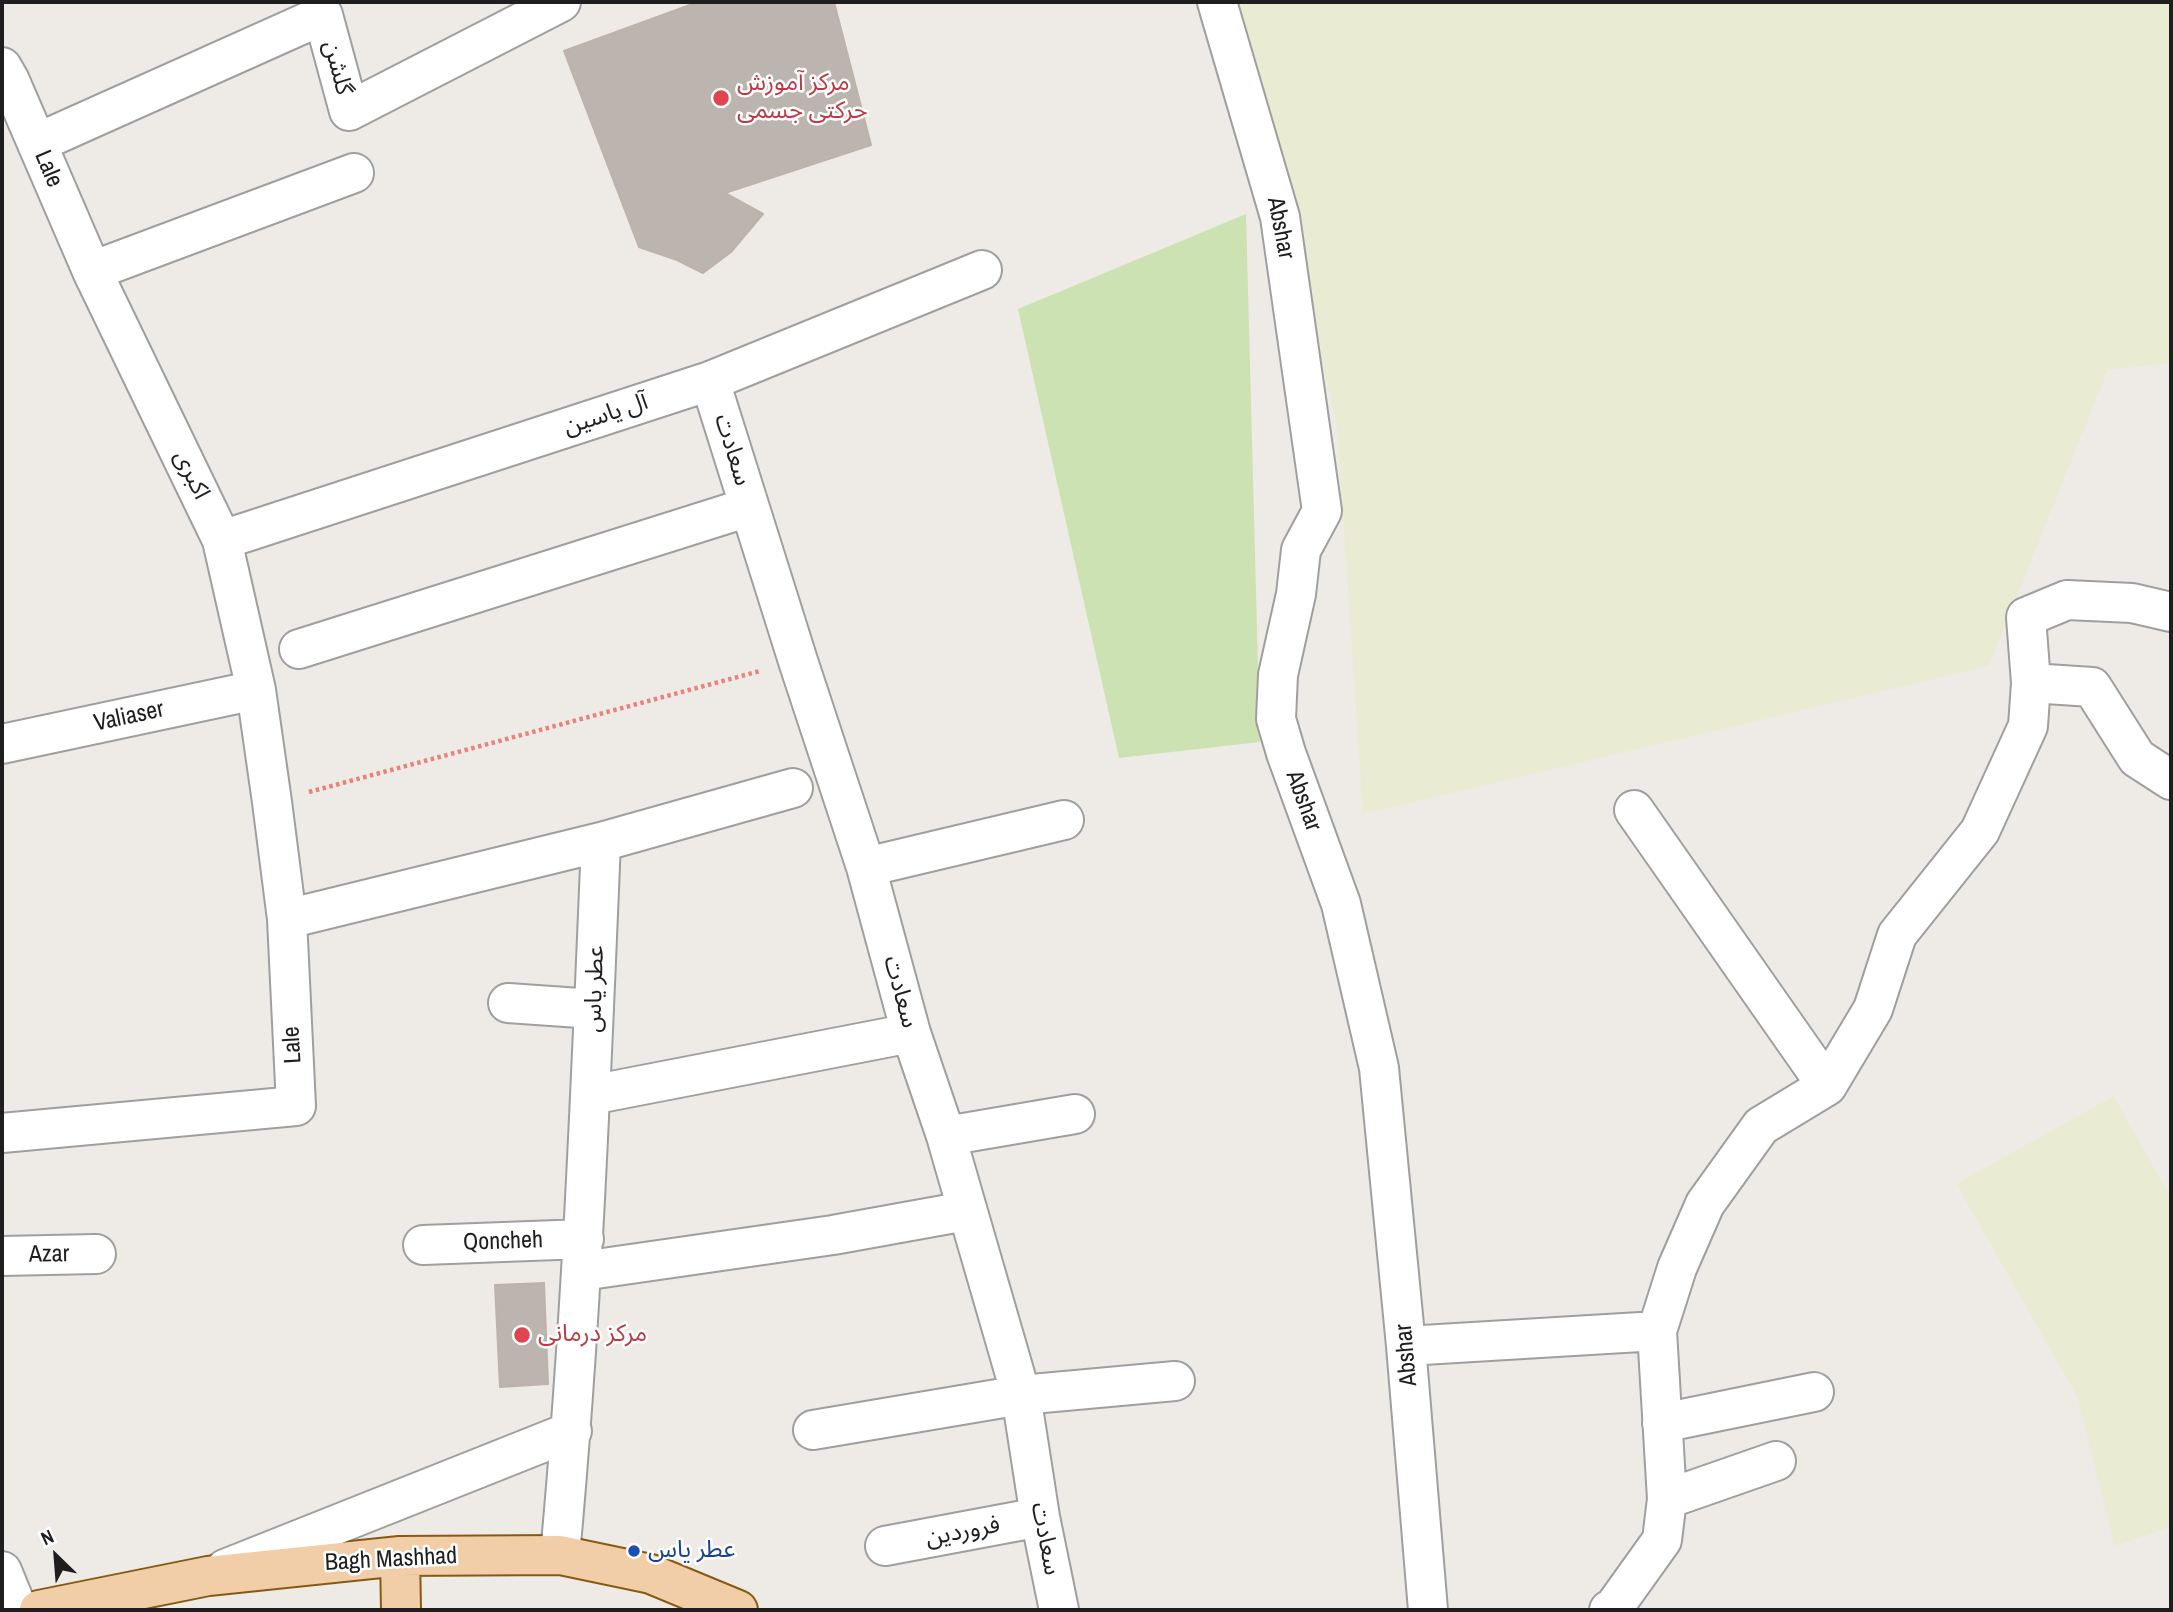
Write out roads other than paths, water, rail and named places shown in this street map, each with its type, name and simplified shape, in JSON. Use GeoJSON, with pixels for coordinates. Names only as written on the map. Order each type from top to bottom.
{"type":"FeatureCollection","features":[{"type":"Feature","properties":{"kind":"main road","name":"Bagh Mashhad"},"geometry":{"type":"LineString","coordinates":[[39,1610],[208,1576],[400,1556],[560,1556],[651,1574],[738,1610]]}},
{"type":"Feature","properties":{"kind":"main road"},"geometry":{"type":"LineString","coordinates":[[400,1556],[401,1610]]}},
{"type":"Feature","properties":{"kind":"street","name":"گلشن"},"geometry":{"type":"LineString","coordinates":[[37,143],[323,15],[349,111],[561,2]]}},
{"type":"Feature","properties":{"kind":"street","name":"Abshar"},"geometry":{"type":"LineString","coordinates":[[1217,2],[1280,218],[1322,511],[1301,550],[1296,594],[1278,675],[1276,719],[1341,904],[1379,1068],[1428,1610]]}},
{"type":"Feature","properties":{"kind":"street","name":"Lale"},"geometry":{"type":"LineString","coordinates":[[2,67],[92,271]]}},
{"type":"Feature","properties":{"kind":"street"},"geometry":{"type":"LineString","coordinates":[[92,271],[354,173]]}},
{"type":"Feature","properties":{"kind":"street","name":"آل یاسین"},"geometry":{"type":"LineString","coordinates":[[222,540],[710,381],[982,270]]}},
{"type":"Feature","properties":{"kind":"street","name":"اکبری"},"geometry":{"type":"LineString","coordinates":[[92,271],[222,540],[256,690]]}},
{"type":"Feature","properties":{"kind":"street","name":"سعادت"},"geometry":{"type":"LineString","coordinates":[[710,381],[866,867],[911,1034],[946,1136],[1021,1395],[1059,1610]]}},
{"type":"Feature","properties":{"kind":"street"},"geometry":{"type":"LineString","coordinates":[[299,649],[749,508]]}},
{"type":"Feature","properties":{"kind":"street"},"geometry":{"type":"LineString","coordinates":[[1609,1610],[1614,1607],[1662,1540],[1667,1499],[1657,1331],[1677,1268],[1705,1204],[1761,1126],[1827,1086],[1873,1009],[1897,935],[1980,831],[2028,726],[2031,683],[2026,617],[2067,600],[2132,603],[2171,612]]}},
{"type":"Feature","properties":{"kind":"street"},"geometry":{"type":"LineString","coordinates":[[2031,683],[2092,687],[2137,758],[2171,780]]}},
{"type":"Feature","properties":{"kind":"street","name":"Lale"},"geometry":{"type":"LineString","coordinates":[[2,1133],[296,1106],[287,919],[256,690]]}},
{"type":"Feature","properties":{"kind":"street","name":"Valiaser"},"geometry":{"type":"LineString","coordinates":[[2,744],[256,690]]}},
{"type":"Feature","properties":{"kind":"street"},"geometry":{"type":"LineString","coordinates":[[287,919],[601,842],[793,788]]}},
{"type":"Feature","properties":{"kind":"street"},"geometry":{"type":"LineString","coordinates":[[1634,810],[1827,1086]]}},
{"type":"Feature","properties":{"kind":"street"},"geometry":{"type":"LineString","coordinates":[[866,867],[1064,820]]}},
{"type":"Feature","properties":{"kind":"street","name":"عطر یاس"},"geometry":{"type":"LineString","coordinates":[[560,1556],[572,1431],[583,1255],[601,842]]}},
{"type":"Feature","properties":{"kind":"street"},"geometry":{"type":"LineString","coordinates":[[508,1003],[594,1009]]}},
{"type":"Feature","properties":{"kind":"street"},"geometry":{"type":"LineString","coordinates":[[592,1096],[911,1034]]}},
{"type":"Feature","properties":{"kind":"street"},"geometry":{"type":"LineString","coordinates":[[946,1136],[1075,1114]]}},
{"type":"Feature","properties":{"kind":"street","name":"Qoncheh"},"geometry":{"type":"LineString","coordinates":[[423,1244],[583,1255],[819,1237],[967,1212]]}},
{"type":"Feature","properties":{"kind":"street","name":"Azar"},"geometry":{"type":"LineString","coordinates":[[2,1256],[96,1254]]}},
{"type":"Feature","properties":{"kind":"street"},"geometry":{"type":"LineString","coordinates":[[1406,1346],[1657,1331]]}},
{"type":"Feature","properties":{"kind":"street"},"geometry":{"type":"LineString","coordinates":[[813,1430],[1021,1395],[1175,1381]]}},
{"type":"Feature","properties":{"kind":"street"},"geometry":{"type":"LineString","coordinates":[[1662,1423],[1814,1392]]}},
{"type":"Feature","properties":{"kind":"street"},"geometry":{"type":"LineString","coordinates":[[208,1576],[572,1431]]}},
{"type":"Feature","properties":{"kind":"street"},"geometry":{"type":"LineString","coordinates":[[1667,1499],[1776,1461]]}},
{"type":"Feature","properties":{"kind":"street","name":"فروردین"},"geometry":{"type":"LineString","coordinates":[[885,1546],[1041,1517]]}},
{"type":"Feature","properties":{"kind":"street"},"geometry":{"type":"LineString","coordinates":[[2,1571],[18,1610]]}},
{"type":"Feature","properties":{"kind":"place","name":"مرکز آموزش حرکتی جسمی"},"geometry":{"type":"Point","coordinates":[721,98]}},
{"type":"Feature","properties":{"kind":"place","name":"مرکز درمانی"},"geometry":{"type":"Point","coordinates":[522,1335]}},
{"type":"Feature","properties":{"kind":"place","name":"عطر یاس"},"geometry":{"type":"Point","coordinates":[634,1551]}}]}
